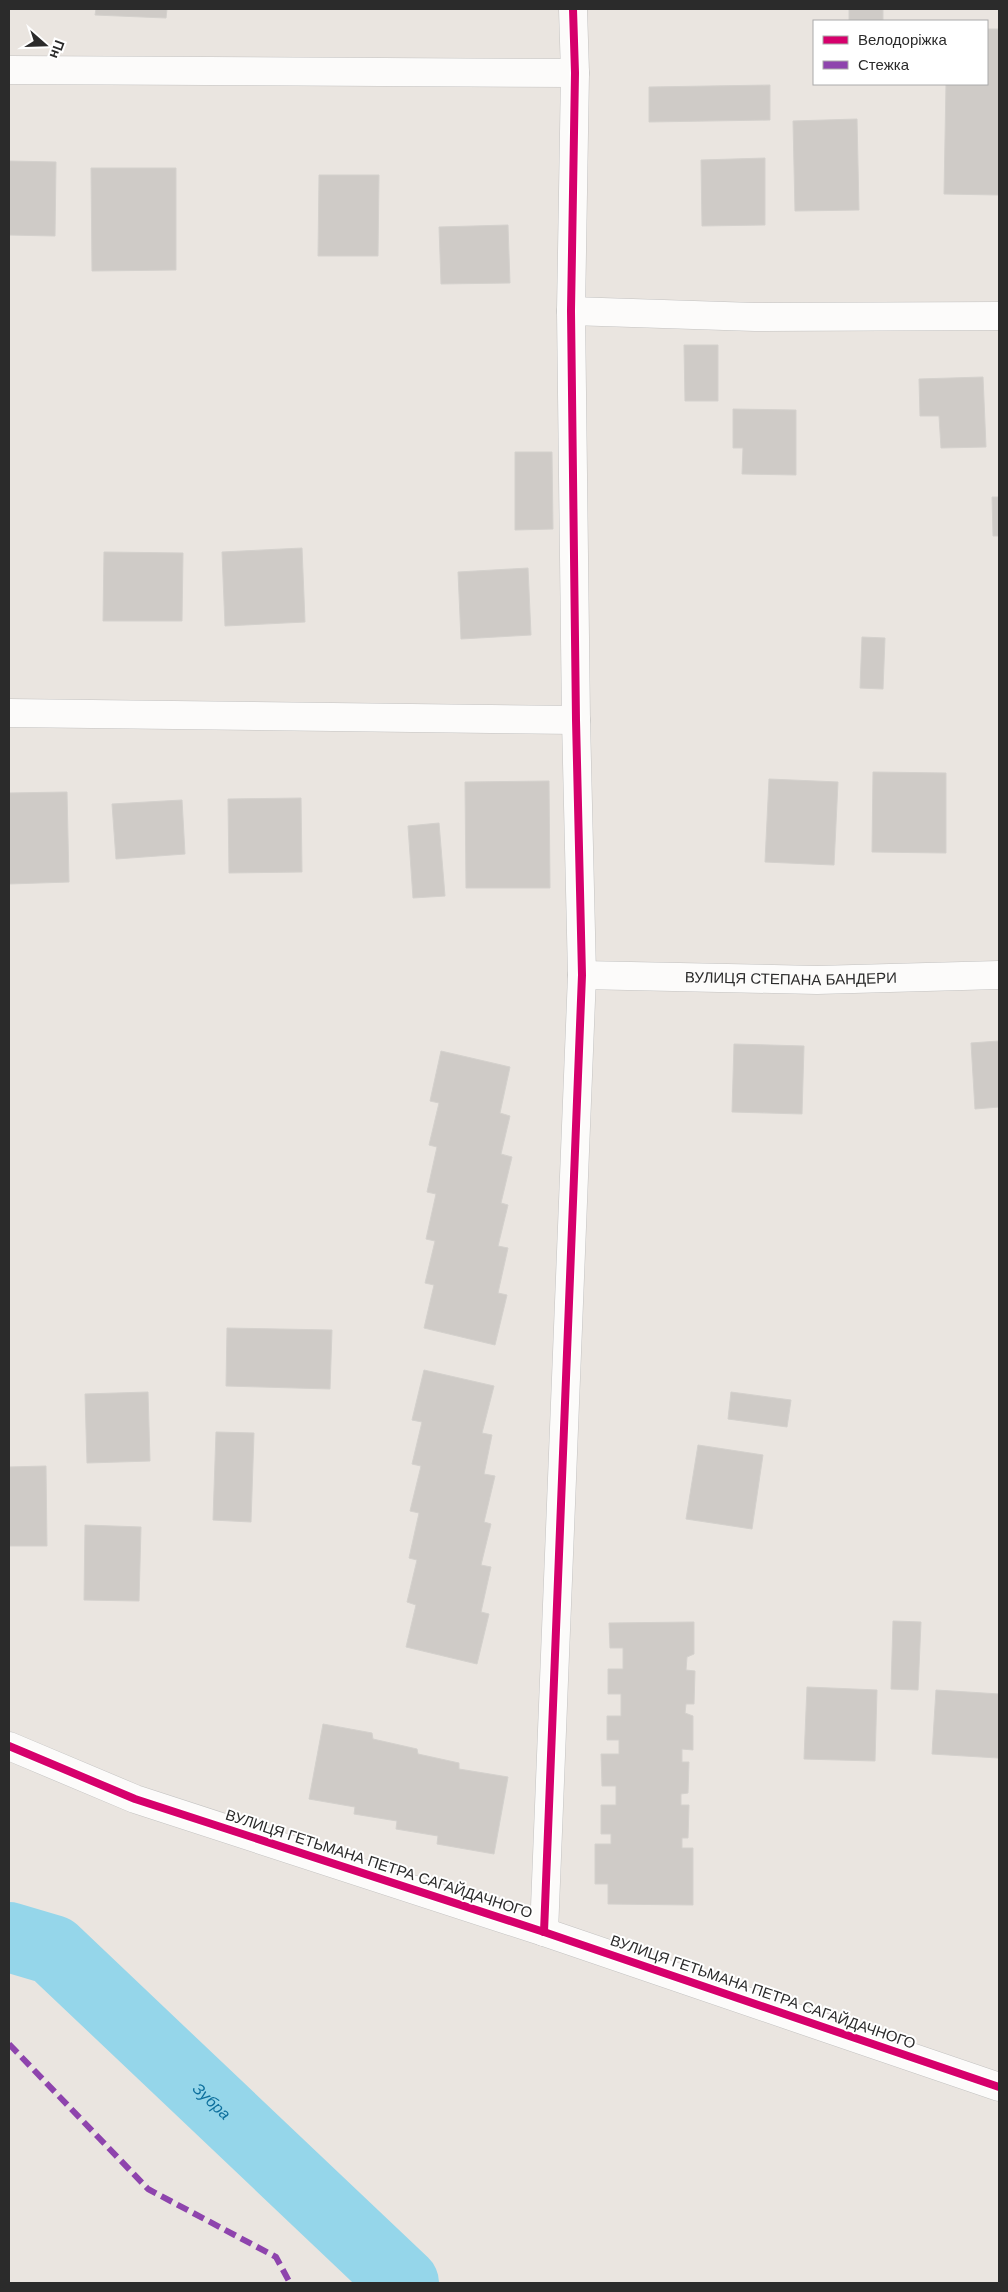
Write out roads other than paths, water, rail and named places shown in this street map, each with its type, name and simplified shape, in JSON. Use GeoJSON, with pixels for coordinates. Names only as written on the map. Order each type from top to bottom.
{"type":"FeatureCollection","features":[{"type":"Feature","properties":{"kind":"street"},"geometry":{"type":"LineString","coordinates":[[544,1932],[582,975],[576,720],[571,311],[573,9]]}},
{"type":"Feature","properties":{"kind":"street"},"geometry":{"type":"LineString","coordinates":[[9,70],[574,74]]}},
{"type":"Feature","properties":{"kind":"street"},"geometry":{"type":"LineString","coordinates":[[571,311],[755,317],[999,316]]}},
{"type":"Feature","properties":{"kind":"street"},"geometry":{"type":"LineString","coordinates":[[9,713],[576,720]]}},
{"type":"Feature","properties":{"kind":"street","name":"ВУЛИЦЯ СТЕПАНА БАНДЕРИ"},"geometry":{"type":"LineString","coordinates":[[582,975],[817,980],[999,974]]}},
{"type":"Feature","properties":{"kind":"street","name":"ВУЛИЦЯ ГЕТЬМАНА ПЕТРА САГАЙДАЧНОГО"},"geometry":{"type":"LineString","coordinates":[[9,1746],[136,1799],[544,1932],[999,2087]]}},
{"type":"Feature","properties":{"kind":"waterway","name":"Зубра"},"geometry":{"type":"LineString","coordinates":[[9,1937],[53,1950],[404,2283]]}}]}
